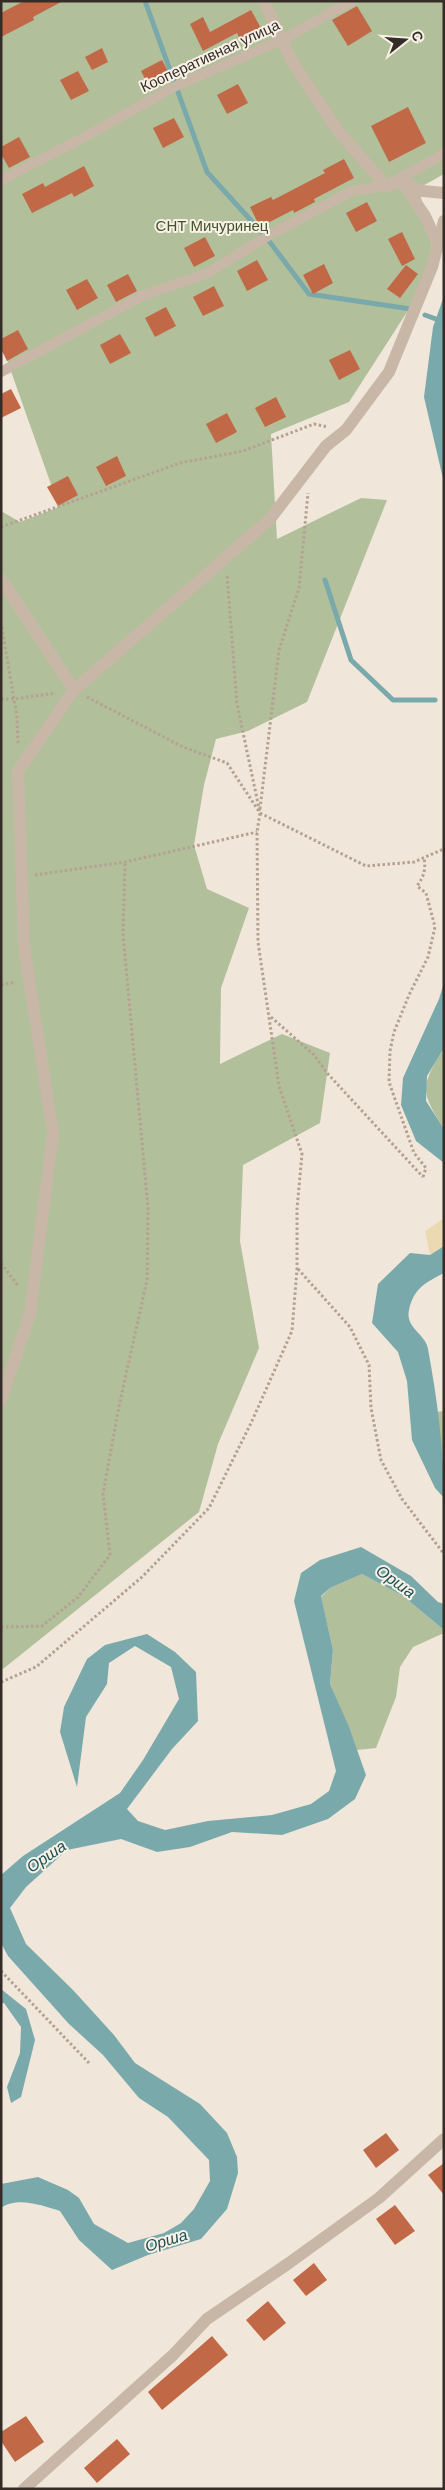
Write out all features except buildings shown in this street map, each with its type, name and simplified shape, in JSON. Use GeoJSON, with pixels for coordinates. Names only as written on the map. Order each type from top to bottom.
{"type":"FeatureCollection","features":[{"type":"Feature","properties":{"kind":"street"},"geometry":{"type":"LineString","coordinates":[[264,1],[284,39],[292,61],[338,131],[386,186],[402,182],[423,191],[444,193]]}},
{"type":"Feature","properties":{"kind":"street"},"geometry":{"type":"LineString","coordinates":[[402,182],[426,216],[437,243]]}},
{"type":"Feature","properties":{"kind":"street"},"geometry":{"type":"LineString","coordinates":[[1,1400],[31,1304],[53,1133],[24,947],[18,771],[74,690],[270,519],[326,446],[346,430],[389,372],[432,267],[444,221]]}},
{"type":"Feature","properties":{"kind":"street"},"geometry":{"type":"LineString","coordinates":[[1,579],[74,690]]}},
{"type":"Feature","properties":{"kind":"street"},"geometry":{"type":"LineString","coordinates":[[24,2489],[173,2355],[207,2319],[379,2198],[444,2139]]}},
{"type":"Feature","properties":{"kind":"lane","name":"Кооперативная улица"},"geometry":{"type":"LineString","coordinates":[[1,180],[79,140],[176,86],[284,39],[352,1]]}},
{"type":"Feature","properties":{"kind":"lane"},"geometry":{"type":"LineString","coordinates":[[1,372],[142,296],[208,272],[266,237],[352,191],[386,186],[444,154]]}},
{"type":"Feature","properties":{"kind":"path"},"geometry":{"type":"LineString","coordinates":[[1,527],[180,463],[243,451],[314,424],[346,430]]}},
{"type":"Feature","properties":{"kind":"path"},"geometry":{"type":"LineString","coordinates":[[1,1682],[36,1667],[142,1577],[209,1508],[252,1421],[292,1331],[298,1269],[297,1209],[302,1154],[279,1086],[258,942],[257,832],[279,650],[299,588],[308,496],[308,469]]}},
{"type":"Feature","properties":{"kind":"path"},"geometry":{"type":"LineString","coordinates":[[226,557],[237,704],[260,813]]}},
{"type":"Feature","properties":{"kind":"path"},"geometry":{"type":"LineString","coordinates":[[1,622],[17,717],[18,771]]}},
{"type":"Feature","properties":{"kind":"path"},"geometry":{"type":"LineString","coordinates":[[1,698],[14,699],[74,690],[183,747],[227,763],[260,813],[366,866],[414,862],[444,849]]}},
{"type":"Feature","properties":{"kind":"path"},"geometry":{"type":"LineString","coordinates":[[22,877],[125,862],[257,832]]}},
{"type":"Feature","properties":{"kind":"path"},"geometry":{"type":"LineString","coordinates":[[270,1016],[314,1055],[327,1073],[423,1178],[426,1168],[414,1153],[389,1082],[388,1072],[394,1032],[409,995],[428,957],[435,927],[426,893],[417,886],[424,877],[426,867],[424,858]]}},
{"type":"Feature","properties":{"kind":"path"},"geometry":{"type":"LineString","coordinates":[[1,1627],[42,1626],[78,1597],[110,1555],[103,1494],[147,1271],[148,1208],[123,934],[125,862]]}},
{"type":"Feature","properties":{"kind":"path"},"geometry":{"type":"LineString","coordinates":[[1,1263],[31,1304]]}},
{"type":"Feature","properties":{"kind":"path"},"geometry":{"type":"LineString","coordinates":[[298,1269],[350,1327],[369,1365],[371,1408],[381,1460],[402,1499],[444,1554]]}},
{"type":"Feature","properties":{"kind":"path"},"geometry":{"type":"LineString","coordinates":[[1,1971],[89,2063]]}},
{"type":"Feature","properties":{"kind":"green space","name":"СНТ Мичуринец"},"geometry":{"type":"Polygon","coordinates":[[[1,1],[444,1],[444,174],[419,188],[436,267],[349,402],[271,434],[277,539],[361,498],[387,500],[307,702],[248,731],[216,739],[204,785],[194,845],[207,889],[249,908],[221,988],[220,1064],[282,1034],[330,1053],[320,1123],[243,1165],[240,1241],[259,1348],[218,1444],[199,1512],[3,1669],[1,1667],[1,511],[20,522],[59,507],[1,343],[1,1]]]}},
{"type":"Feature","properties":{"kind":"green space"},"geometry":{"type":"Polygon","coordinates":[[[444,1048],[444,1129],[431,1106],[426,1089],[430,1072],[444,1048]]]}},
{"type":"Feature","properties":{"kind":"green space"},"geometry":{"type":"Polygon","coordinates":[[[444,1411],[444,1467],[436,1412],[444,1411]]]}},
{"type":"Feature","properties":{"kind":"green space"},"geometry":{"type":"Polygon","coordinates":[[[362,1574],[403,1596],[444,1630],[444,1633],[413,1647],[400,1667],[396,1697],[376,1748],[357,1750],[330,1684],[333,1650],[321,1597],[330,1588],[362,1574]]]}},
{"type":"Feature","properties":{"kind":"sand"},"geometry":{"type":"Polygon","coordinates":[[[444,1218],[444,1246],[430,1255],[425,1231],[444,1218]]]}},
{"type":"Feature","properties":{"kind":"water"},"geometry":{"type":"Polygon","coordinates":[[[444,296],[444,483],[424,397],[433,327],[444,296]]]}},
{"type":"Feature","properties":{"kind":"water"},"geometry":{"type":"Polygon","coordinates":[[[444,983],[444,1048],[427,1076],[426,1101],[444,1129],[444,1163],[416,1141],[401,1105],[403,1078],[439,999],[444,983]]]}},
{"type":"Feature","properties":{"kind":"water"},"geometry":{"type":"Polygon","coordinates":[[[444,1246],[444,1273],[426,1283],[417,1291],[411,1303],[409,1316],[410,1322],[424,1339],[428,1349],[443,1461],[444,1498],[435,1488],[412,1440],[407,1381],[398,1352],[372,1323],[378,1284],[410,1253],[430,1255],[444,1246]]]}},
{"type":"Feature","properties":{"kind":"water","name":"Орша"},"geometry":{"type":"Polygon","coordinates":[[[361,1547],[411,1576],[438,1602],[444,1604],[444,1630],[403,1596],[362,1574],[330,1588],[321,1596],[333,1650],[330,1684],[349,1727],[366,1775],[355,1799],[328,1819],[282,1835],[232,1832],[190,1847],[157,1852],[121,1839],[67,1850],[26,1887],[10,1908],[26,1944],[73,1990],[114,2035],[135,2063],[200,2104],[227,2133],[237,2157],[238,2173],[227,2209],[201,2239],[148,2255],[112,2270],[79,2240],[60,2211],[23,2202],[8,2204],[1,2208],[1,2184],[38,2177],[68,2190],[79,2198],[94,2224],[128,2243],[164,2233],[181,2223],[194,2209],[210,2181],[209,2160],[168,2117],[139,2098],[103,2055],[69,2024],[8,1956],[1,1943],[1,1875],[23,1856],[120,1793],[143,1760],[179,1699],[171,1667],[135,1646],[109,1663],[107,1684],[86,1717],[77,1787],[60,1732],[64,1707],[87,1659],[105,1645],[147,1634],[175,1652],[196,1672],[198,1721],[172,1749],[127,1809],[138,1821],[165,1830],[208,1821],[272,1815],[311,1804],[329,1791],[336,1771],[294,1601],[301,1573],[320,1560],[361,1547]]]}},
{"type":"Feature","properties":{"kind":"water"},"geometry":{"type":"Polygon","coordinates":[[[1,1989],[26,2009],[35,2040],[21,2097],[11,2103],[7,2087],[20,2053],[21,2027],[4,2003],[1,2004],[1,1989]]]}},
{"type":"Feature","properties":{"kind":"waterway"},"geometry":{"type":"LineString","coordinates":[[145,1],[207,172],[266,237],[309,294],[411,309]]}},
{"type":"Feature","properties":{"kind":"waterway"},"geometry":{"type":"LineString","coordinates":[[425,315],[444,322]]}},
{"type":"Feature","properties":{"kind":"waterway"},"geometry":{"type":"LineString","coordinates":[[325,580],[351,660],[393,700],[435,700]]}}]}
